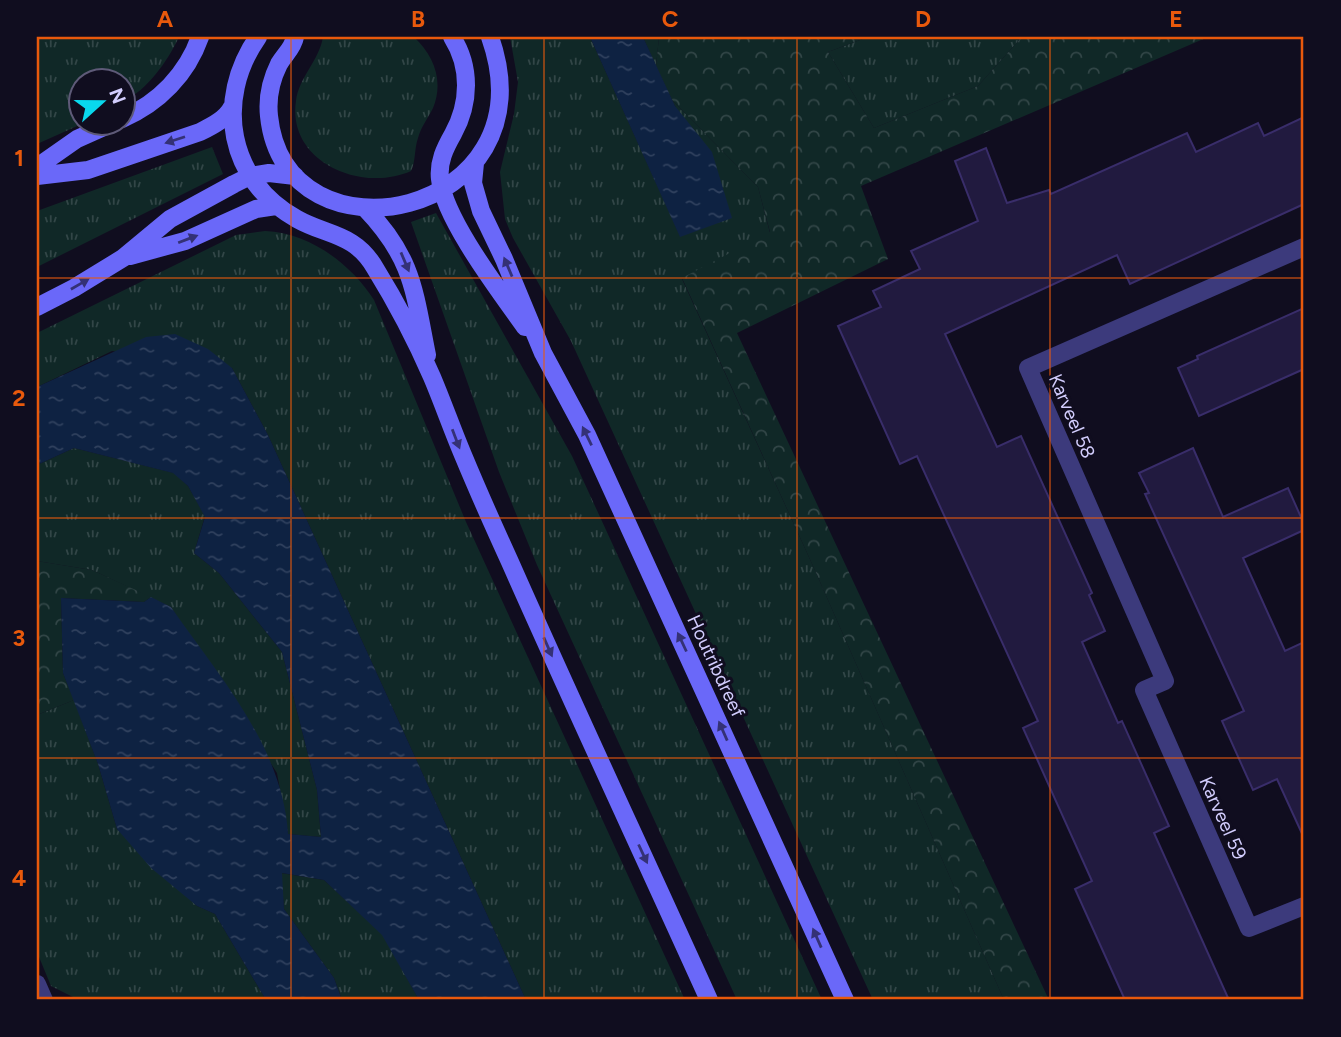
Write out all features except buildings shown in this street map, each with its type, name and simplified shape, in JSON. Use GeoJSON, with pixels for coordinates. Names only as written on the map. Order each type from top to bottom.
{"type":"FeatureCollection","features":[{"type":"Feature","properties":{"kind":"main road"},"geometry":{"type":"LineString","coordinates":[[136,113],[170,88],[194,54],[200,37]]}},
{"type":"Feature","properties":{"kind":"main road"},"geometry":{"type":"LineString","coordinates":[[258,37],[244,60],[232,107],[236,143],[250,176],[261,192],[276,206],[312,226],[338,234],[356,246],[374,264],[431,375],[461,453],[556,667],[709,1000]]}},
{"type":"Feature","properties":{"kind":"main road"},"geometry":{"type":"LineString","coordinates":[[295,37],[294,44],[280,63],[269,88],[268,114],[277,147],[295,176],[327,199],[365,208],[404,205],[442,190],[475,163],[493,130],[499,102],[500,74],[490,37]]}},
{"type":"Feature","properties":{"kind":"main road"},"geometry":{"type":"LineString","coordinates":[[442,190],[440,163],[466,99],[463,63],[452,37]]}},
{"type":"Feature","properties":{"kind":"main road"},"geometry":{"type":"LineString","coordinates":[[37,176],[88,170],[200,132],[217,123],[232,107]]}},
{"type":"Feature","properties":{"kind":"main road"},"geometry":{"type":"LineString","coordinates":[[37,167],[84,136]]}},
{"type":"Feature","properties":{"kind":"main road","name":"Houtribdreef"},"geometry":{"type":"LineString","coordinates":[[475,163],[473,183],[481,211],[543,353],[587,435],[845,1000]]}},
{"type":"Feature","properties":{"kind":"main road"},"geometry":{"type":"LineString","coordinates":[[37,307],[123,258],[170,219],[250,176],[269,173],[295,176]]}},
{"type":"Feature","properties":{"kind":"main road","name":"Houtribdreef"},"geometry":{"type":"LineString","coordinates":[[442,190],[447,206],[486,273],[543,353]]}},
{"type":"Feature","properties":{"kind":"main road"},"geometry":{"type":"LineString","coordinates":[[123,258],[185,241],[256,209],[276,206]]}},
{"type":"Feature","properties":{"kind":"main road"},"geometry":{"type":"LineString","coordinates":[[365,208],[385,228],[399,249],[412,280],[431,375]]}},
{"type":"Feature","properties":{"kind":"street","name":"Karveel 58"},"geometry":{"type":"LineString","coordinates":[[1165,681],[1028,368],[1304,247]]}},
{"type":"Feature","properties":{"kind":"street","name":"Karveel 59"},"geometry":{"type":"LineString","coordinates":[[1165,681],[1144,691],[1249,928],[1304,906]]}},
{"type":"Feature","properties":{"kind":"street"},"geometry":{"type":"LineString","coordinates":[[37,984],[44,1000]]}},
{"type":"Feature","properties":{"kind":"green space"},"geometry":{"type":"Polygon","coordinates":[[[37,37],[179,37],[156,74],[136,93],[136,66],[66,66],[66,131],[37,144],[37,37]]]}},
{"type":"Feature","properties":{"kind":"green space"},"geometry":{"type":"Polygon","coordinates":[[[323,37],[414,37],[427,52],[437,79],[436,98],[418,138],[411,171],[392,177],[351,175],[316,156],[303,141],[296,122],[296,101],[323,37]]]}},
{"type":"Feature","properties":{"kind":"green space"},"geometry":{"type":"Polygon","coordinates":[[[510,37],[590,37],[680,236],[731,217],[672,100],[758,187],[770,233],[682,279],[813,566],[1004,1000],[873,1000],[571,341],[505,219],[500,172],[514,114],[518,82],[510,37]]]}},
{"type":"Feature","properties":{"kind":"green space"},"geometry":{"type":"Polygon","coordinates":[[[643,37],[659,37],[656,66],[643,37]]]}},
{"type":"Feature","properties":{"kind":"green space"},"geometry":{"type":"Polygon","coordinates":[[[659,37],[868,37],[828,52],[874,128],[978,86],[1020,39],[1026,37],[1208,37],[861,186],[888,259],[737,333],[1049,1000],[1004,1000],[813,566],[682,278],[770,232],[758,187],[672,100],[656,66],[659,37]]]}},
{"type":"Feature","properties":{"kind":"green space"},"geometry":{"type":"Polygon","coordinates":[[[868,37],[1026,37],[1020,39],[978,86],[874,128],[828,52],[868,37]]]}},
{"type":"Feature","properties":{"kind":"green space"},"geometry":{"type":"Polygon","coordinates":[[[212,147],[223,174],[37,267],[37,211],[212,147]]]}},
{"type":"Feature","properties":{"kind":"green space"},"geometry":{"type":"Polygon","coordinates":[[[436,213],[572,456],[822,1000],[737,1000],[537,565],[499,472],[411,222],[436,213]]]}},
{"type":"Feature","properties":{"kind":"green space"},"geometry":{"type":"Polygon","coordinates":[[[265,231],[298,238],[328,253],[354,274],[374,300],[466,522],[685,1000],[526,1000],[268,435],[232,368],[112,351],[37,387],[37,333],[236,235],[265,231]]]}},
{"type":"Feature","properties":{"kind":"green space"},"geometry":{"type":"Polygon","coordinates":[[[74,448],[174,473],[188,486],[205,516],[194,553],[219,573],[282,652],[317,790],[321,837],[288,834],[277,773],[171,607],[92,570],[37,561],[37,465],[74,448]]]}},
{"type":"Feature","properties":{"kind":"green space"},"geometry":{"type":"Polygon","coordinates":[[[37,561],[92,570],[151,597],[144,602],[61,598],[63,673],[74,700],[37,715],[37,561]]]}},
{"type":"Feature","properties":{"kind":"green space"},"geometry":{"type":"Polygon","coordinates":[[[74,700],[98,764],[117,829],[197,906],[215,914],[266,1000],[79,1000],[51,986],[37,952],[37,715],[74,700]]]}},
{"type":"Feature","properties":{"kind":"green space"},"geometry":{"type":"Polygon","coordinates":[[[281,873],[324,880],[383,935],[419,1000],[342,1000],[334,978],[284,909],[281,873]]]}},
{"type":"Feature","properties":{"kind":"water"},"geometry":{"type":"Polygon","coordinates":[[[590,37],[643,37],[675,106],[712,152],[732,218],[680,237],[590,37]]]}},
{"type":"Feature","properties":{"kind":"water"},"geometry":{"type":"Polygon","coordinates":[[[175,334],[208,349],[232,368],[268,435],[526,1000],[419,1000],[382,935],[324,880],[282,873],[284,909],[334,978],[342,1000],[266,1000],[215,914],[197,906],[151,868],[117,829],[98,764],[63,673],[61,598],[144,602],[151,597],[171,607],[245,713],[261,742],[274,771],[288,834],[321,837],[317,790],[282,652],[219,573],[194,553],[205,517],[188,486],[173,473],[74,448],[37,465],[37,387],[146,337],[175,334]]]}}]}
